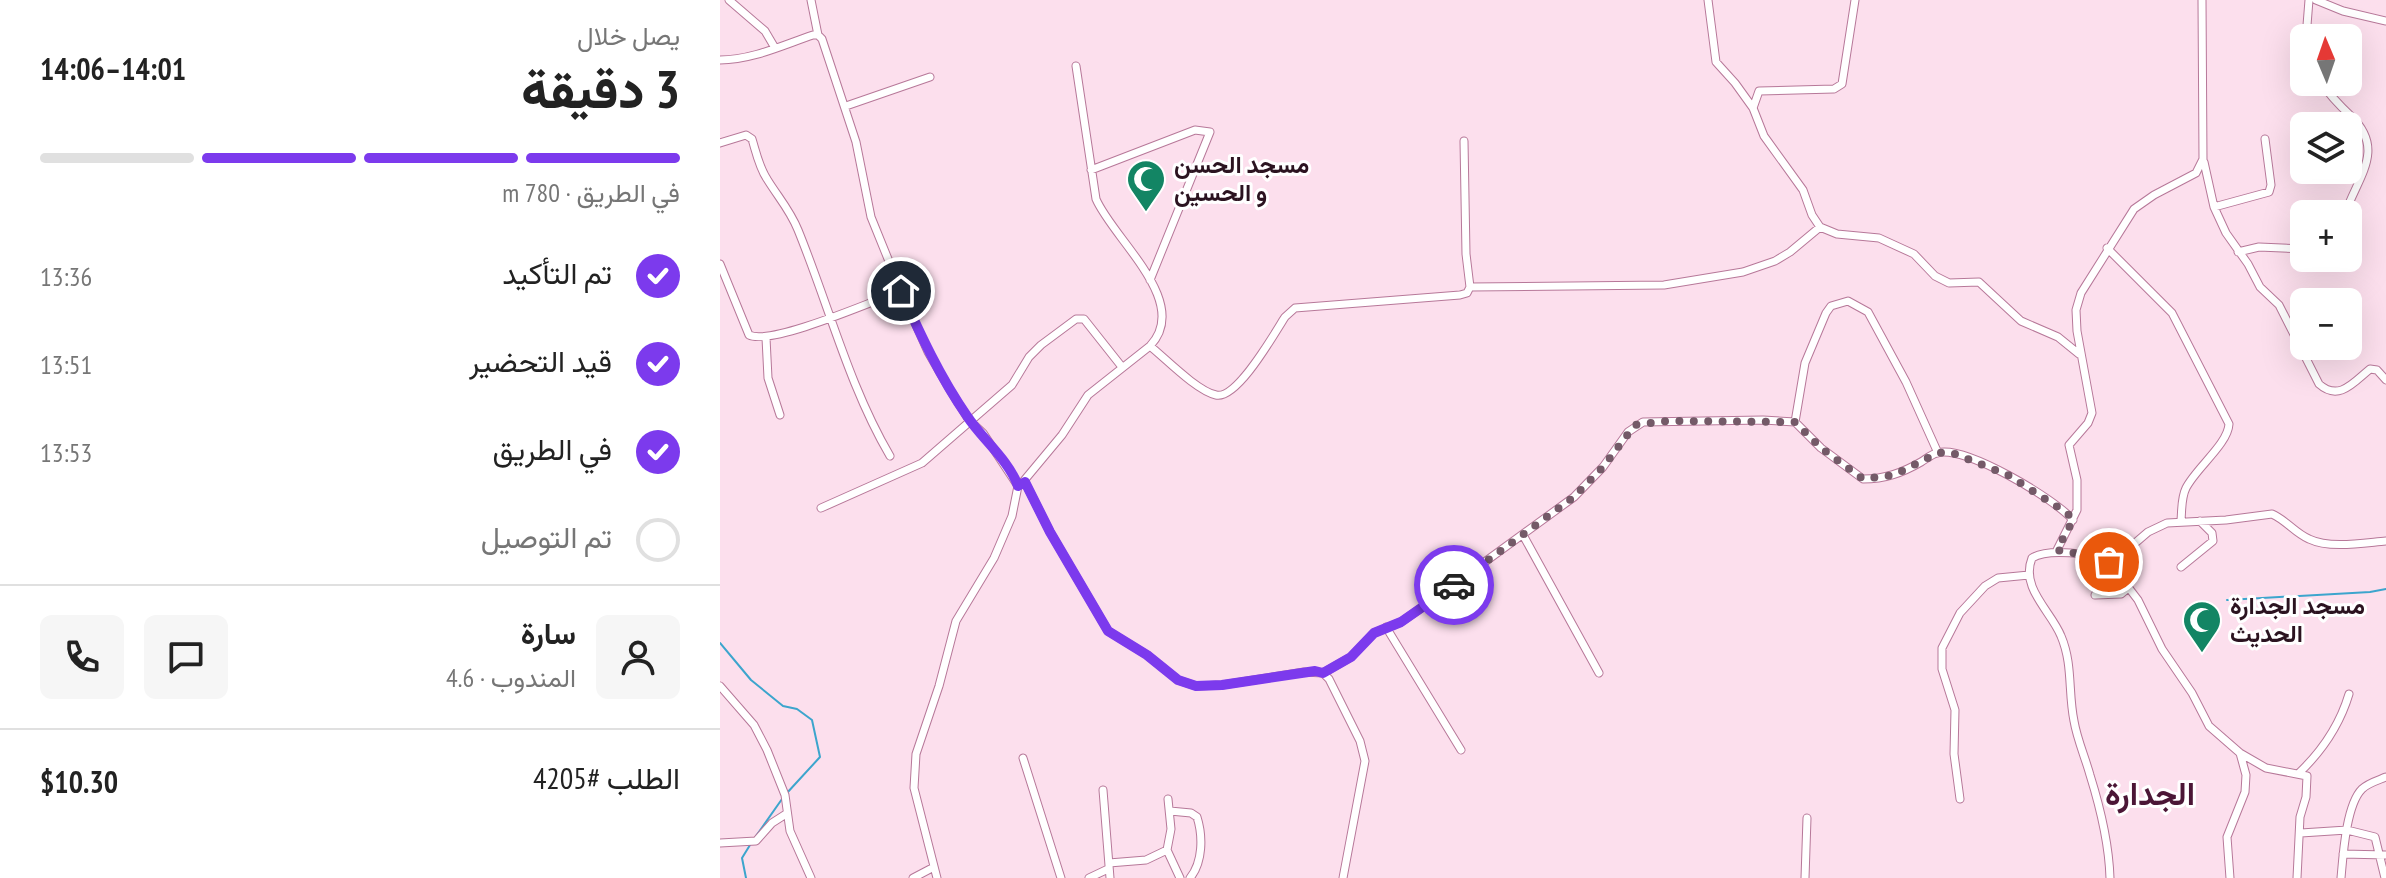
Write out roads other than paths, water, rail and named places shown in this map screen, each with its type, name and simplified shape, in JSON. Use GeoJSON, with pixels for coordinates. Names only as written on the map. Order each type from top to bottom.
{"type":"FeatureCollection","features":[{"type":"Feature","properties":{"kind":"street"},"geometry":{"type":"LineString","coordinates":[[729,0],[765,31],[775,48]]}},
{"type":"Feature","properties":{"kind":"street"},"geometry":{"type":"LineString","coordinates":[[811,0],[818,35],[846,106],[856,142],[871,217],[928,352],[969,420],[983,433],[1021,484],[1108,631],[1147,655],[1178,680],[1196,686],[1222,685],[1304,672],[1323,673],[1351,657],[1371,636],[1401,622],[1523,535],[1589,483],[1635,425],[1666,421],[1795,422],[1821,448],[1863,479],[1894,475],[1938,453],[1950,452],[2008,475],[2056,504],[2073,520]]}},
{"type":"Feature","properties":{"kind":"street"},"geometry":{"type":"LineString","coordinates":[[1708,0],[1716,62],[1753,108],[1764,136],[1803,190],[1820,227],[1837,234],[1879,238],[1914,254],[1935,276],[1949,283],[1979,282],[2021,321],[2058,337],[2079,354]]}},
{"type":"Feature","properties":{"kind":"street"},"geometry":{"type":"LineString","coordinates":[[1753,108],[1759,91],[1834,89],[1842,84],[1855,0]]}},
{"type":"Feature","properties":{"kind":"street"},"geometry":{"type":"LineString","coordinates":[[2202,0],[2203,159],[2214,207],[2260,287],[2279,305],[2300,350],[2323,388],[2333,392],[2344,390],[2370,369],[2377,370],[2386,380]]}},
{"type":"Feature","properties":{"kind":"street"},"geometry":{"type":"LineString","coordinates":[[2307,24],[2309,0]]}},
{"type":"Feature","properties":{"kind":"street"},"geometry":{"type":"LineString","coordinates":[[2316,0],[2343,11],[2386,21]]}},
{"type":"Feature","properties":{"kind":"street"},"geometry":{"type":"LineString","coordinates":[[720,60],[736,60],[818,35]]}},
{"type":"Feature","properties":{"kind":"street"},"geometry":{"type":"LineString","coordinates":[[937,878],[914,788],[916,754],[939,686],[956,621],[994,558],[1012,516],[1021,484],[1062,435],[1088,395],[1150,346],[1162,324],[1161,304],[1150,280],[1103,214],[1091,170],[1076,66]]}},
{"type":"Feature","properties":{"kind":"street"},"geometry":{"type":"LineString","coordinates":[[846,106],[930,77]]}},
{"type":"Feature","properties":{"kind":"street"},"geometry":{"type":"LineString","coordinates":[[2330,96],[2359,125],[2368,139],[2366,166],[2351,200]]}},
{"type":"Feature","properties":{"kind":"street"},"geometry":{"type":"LineString","coordinates":[[1091,170],[1195,130],[1210,132],[1150,280]]}},
{"type":"Feature","properties":{"kind":"street"},"geometry":{"type":"LineString","coordinates":[[720,143],[739,136],[751,137],[761,169],[787,206],[832,316],[852,378],[872,426],[890,456]]}},
{"type":"Feature","properties":{"kind":"street"},"geometry":{"type":"LineString","coordinates":[[2214,207],[2269,192],[2271,185],[2265,139]]}},
{"type":"Feature","properties":{"kind":"street"},"geometry":{"type":"LineString","coordinates":[[1150,346],[1207,392],[1222,396],[1230,393],[1239,383],[1285,317],[1295,308],[1467,293],[1470,287],[1466,254],[1464,141]]}},
{"type":"Feature","properties":{"kind":"street"},"geometry":{"type":"LineString","coordinates":[[2057,550],[2077,510],[2077,480],[2069,445],[2088,423],[2093,406],[2079,354],[2078,302],[2085,285],[2129,216],[2141,203],[2196,173],[2203,159]]}},
{"type":"Feature","properties":{"kind":"street"},"geometry":{"type":"LineString","coordinates":[[2196,173],[2207,176]]}},
{"type":"Feature","properties":{"kind":"street"},"geometry":{"type":"LineString","coordinates":[[1470,287],[1664,285],[1743,272],[1782,257],[1820,227]]}},
{"type":"Feature","properties":{"kind":"street"},"geometry":{"type":"LineString","coordinates":[[2238,252],[2259,247],[2290,248]]}},
{"type":"Feature","properties":{"kind":"street"},"geometry":{"type":"LineString","coordinates":[[2107,248],[2172,313],[2229,424],[2226,437],[2184,491],[2181,520]]}},
{"type":"Feature","properties":{"kind":"street"},"geometry":{"type":"LineString","coordinates":[[720,264],[749,335],[766,338],[901,291]]}},
{"type":"Feature","properties":{"kind":"street"},"geometry":{"type":"LineString","coordinates":[[1795,422],[1805,363],[1826,313],[1831,306],[1848,301],[1868,312],[1906,382],[1938,453]]}},
{"type":"Feature","properties":{"kind":"street"},"geometry":{"type":"LineString","coordinates":[[821,508],[922,463],[1017,379],[1029,357],[1041,345],[1080,317],[1122,367]]}},
{"type":"Feature","properties":{"kind":"street"},"geometry":{"type":"LineString","coordinates":[[766,338],[768,378],[780,415]]}},
{"type":"Feature","properties":{"kind":"street"},"geometry":{"type":"LineString","coordinates":[[2109,562],[2159,525],[2181,520],[2226,520],[2272,514],[2315,542],[2351,544],[2386,541]]}},
{"type":"Feature","properties":{"kind":"street"},"geometry":{"type":"LineString","coordinates":[[2181,567],[2213,541],[2212,533],[2198,520]]}},
{"type":"Feature","properties":{"kind":"street"},"geometry":{"type":"LineString","coordinates":[[1523,535],[1599,673]]}},
{"type":"Feature","properties":{"kind":"street"},"geometry":{"type":"LineString","coordinates":[[2110,878],[2094,787],[2074,723],[2066,648],[2029,575],[2035,556],[2057,550],[2109,562],[2138,600],[2162,649],[2192,693],[2209,726],[2240,753],[2272,771],[2307,776],[2300,817],[2297,878]]}},
{"type":"Feature","properties":{"kind":"street"},"geometry":{"type":"LineString","coordinates":[[1960,799],[1954,754],[1954,704],[1942,669],[1942,648],[1954,621],[1985,586],[1998,578],[2029,575]]}},
{"type":"Feature","properties":{"kind":"street"},"geometry":{"type":"LineString","coordinates":[[2095,595],[2121,594],[2127,585]]}},
{"type":"Feature","properties":{"kind":"street"},"geometry":{"type":"LineString","coordinates":[[1386,627],[1461,750]]}},
{"type":"Feature","properties":{"kind":"street"},"geometry":{"type":"LineString","coordinates":[[1323,673],[1329,679],[1360,741],[1365,761],[1343,878]]}},
{"type":"Feature","properties":{"kind":"street"},"geometry":{"type":"LineString","coordinates":[[720,686],[761,737],[785,795],[790,831],[811,878]]}},
{"type":"Feature","properties":{"kind":"street"},"geometry":{"type":"LineString","coordinates":[[2299,773],[2318,755],[2345,709],[2349,694]]}},
{"type":"Feature","properties":{"kind":"street"},"geometry":{"type":"LineString","coordinates":[[2230,878],[2227,837],[2245,792],[2246,775],[2240,753]]}},
{"type":"Feature","properties":{"kind":"street"},"geometry":{"type":"LineString","coordinates":[[1023,758],[1061,878]]}},
{"type":"Feature","properties":{"kind":"street"},"geometry":{"type":"LineString","coordinates":[[2341,878],[2347,830],[2361,790],[2386,777]]}},
{"type":"Feature","properties":{"kind":"street"},"geometry":{"type":"LineString","coordinates":[[1103,790],[1110,878]]}},
{"type":"Feature","properties":{"kind":"street"},"geometry":{"type":"LineString","coordinates":[[1168,799],[1171,829],[1167,850],[1180,878]]}},
{"type":"Feature","properties":{"kind":"street"},"geometry":{"type":"LineString","coordinates":[[1170,811],[1191,813],[1200,824],[1200,861],[1190,878]]}},
{"type":"Feature","properties":{"kind":"street"},"geometry":{"type":"LineString","coordinates":[[720,843],[756,841],[772,823],[786,814]]}},
{"type":"Feature","properties":{"kind":"street"},"geometry":{"type":"LineString","coordinates":[[1805,878],[1807,818]]}},
{"type":"Feature","properties":{"kind":"street"},"geometry":{"type":"LineString","coordinates":[[2301,833],[2347,830],[2375,837],[2383,855],[2385,878]]}},
{"type":"Feature","properties":{"kind":"street"},"geometry":{"type":"LineString","coordinates":[[1089,878],[1109,866],[1146,860],[1167,850]]}},
{"type":"Feature","properties":{"kind":"street"},"geometry":{"type":"LineString","coordinates":[[2343,854],[2383,855]]}},
{"type":"Feature","properties":{"kind":"street"},"geometry":{"type":"LineString","coordinates":[[913,878],[934,867]]}},
{"type":"Feature","properties":{"kind":"waterway"},"geometry":{"type":"LineString","coordinates":[[2227,600],[2386,589]]}},
{"type":"Feature","properties":{"kind":"waterway"},"geometry":{"type":"LineString","coordinates":[[720,643],[751,680],[783,706],[797,709],[812,720],[820,757],[786,794]]}},
{"type":"Feature","properties":{"kind":"waterway"},"geometry":{"type":"LineString","coordinates":[[756,836],[782,799]]}},
{"type":"Feature","properties":{"kind":"waterway"},"geometry":{"type":"LineString","coordinates":[[746,878],[742,858],[750,845]]}},
{"type":"Feature","properties":{"kind":"place","name":"مسجد الحسن و الحسين"},"geometry":{"type":"Point","coordinates":[1146,213]}},
{"type":"Feature","properties":{"kind":"place","name":"مسجد الجدارة الحديث"},"geometry":{"type":"Point","coordinates":[2202,654]}},
{"type":"Feature","properties":{"kind":"district","name":"الجدارة"},"geometry":{"type":"Point","coordinates":[2150,794]}}]}
